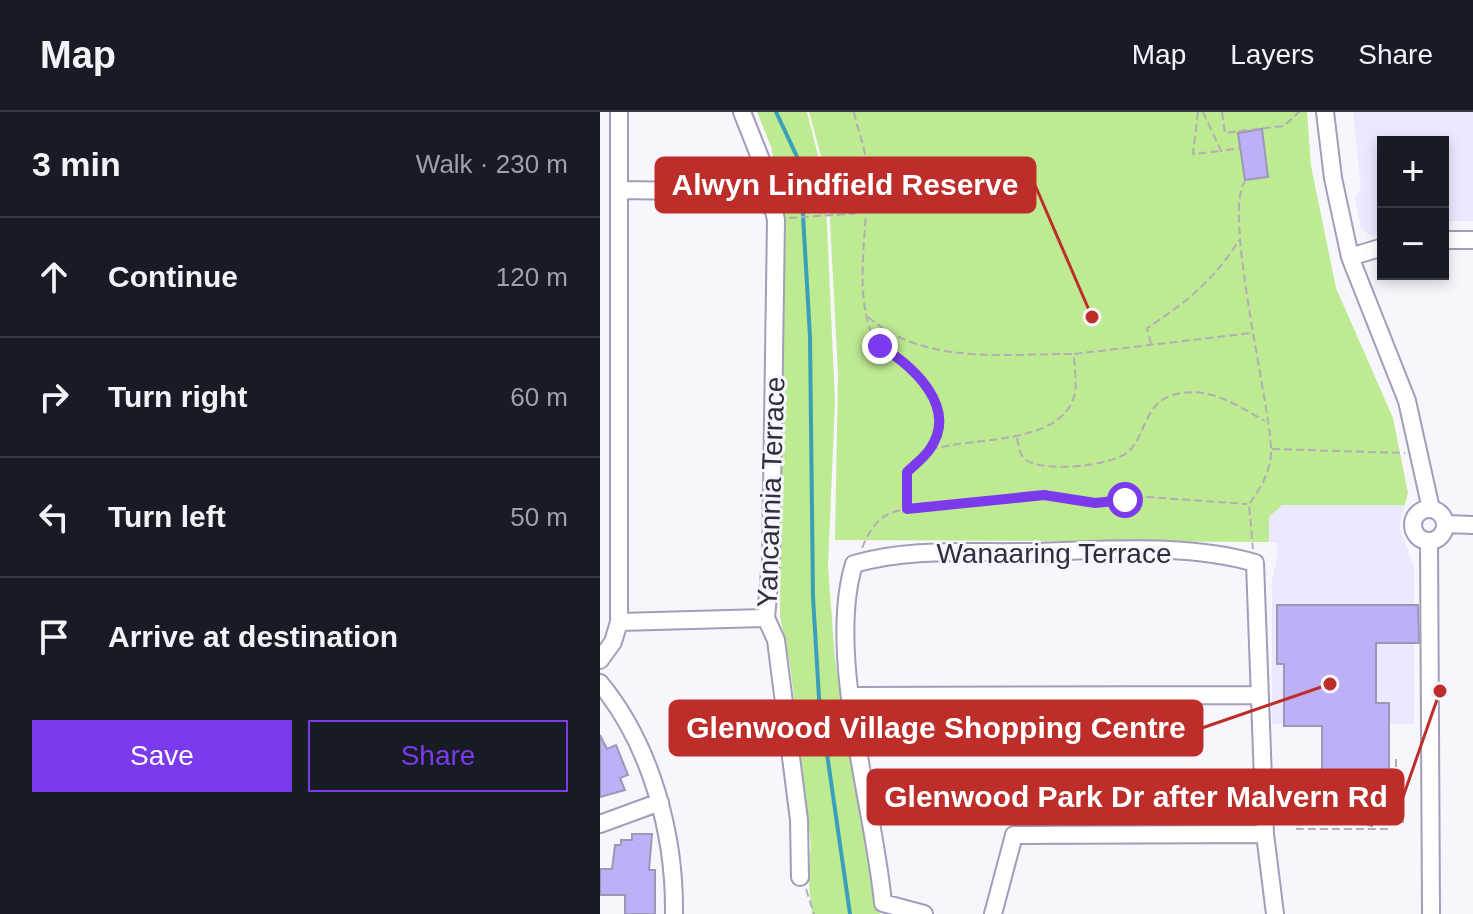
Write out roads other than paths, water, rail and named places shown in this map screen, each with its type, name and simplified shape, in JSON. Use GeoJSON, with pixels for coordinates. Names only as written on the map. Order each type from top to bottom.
{"type":"FeatureCollection","features":[{"type":"Feature","properties":{"kind":"street"},"geometry":{"type":"LineString","coordinates":[[600,660],[613,642],[619,622],[619,112]]}},
{"type":"Feature","properties":{"kind":"street","name":"Yancannia Terrace"},"geometry":{"type":"LineString","coordinates":[[742,112],[765,170],[761,192],[774,211],[776,220],[771,560],[766,618],[776,640],[799,820],[800,877]]}},
{"type":"Feature","properties":{"kind":"street"},"geometry":{"type":"LineString","coordinates":[[1325,112],[1333,178],[1350,257],[1407,401],[1431,509]]}},
{"type":"Feature","properties":{"kind":"street"},"geometry":{"type":"LineString","coordinates":[[619,190],[761,192]]}},
{"type":"Feature","properties":{"kind":"street"},"geometry":{"type":"LineString","coordinates":[[1449,240],[1473,240]]}},
{"type":"Feature","properties":{"kind":"street"},"geometry":{"type":"LineString","coordinates":[[1350,257],[1377,249]]}},
{"type":"Feature","properties":{"kind":"street"},"geometry":{"type":"LineString","coordinates":[[600,300],[618,300]]}},
{"type":"Feature","properties":{"kind":"street"},"geometry":{"type":"LineString","coordinates":[[1431,509],[1439,512],[1446,524],[1443,534],[1429,541],[1416,534],[1413,523],[1421,511],[1431,509]]}},
{"type":"Feature","properties":{"kind":"street"},"geometry":{"type":"LineString","coordinates":[[1446,524],[1473,525]]}},
{"type":"Feature","properties":{"kind":"street"},"geometry":{"type":"LineString","coordinates":[[1429,541],[1431,914]]}},
{"type":"Feature","properties":{"kind":"street","name":"Wanaaring Terrace"},"geometry":{"type":"LineString","coordinates":[[852,696],[845,638],[846,592],[854,564],[889,554],[1101,551],[1223,554],[1255,563],[1259,695]]}},
{"type":"Feature","properties":{"kind":"street"},"geometry":{"type":"LineString","coordinates":[[619,622],[766,618]]}},
{"type":"Feature","properties":{"kind":"street"},"geometry":{"type":"LineString","coordinates":[[600,683],[615,701],[632,733],[660,802],[670,844],[674,914]]}},
{"type":"Feature","properties":{"kind":"street"},"geometry":{"type":"LineString","coordinates":[[924,914],[883,903],[852,696],[1259,695],[1265,834],[1275,914]]}},
{"type":"Feature","properties":{"kind":"street"},"geometry":{"type":"LineString","coordinates":[[600,824],[660,802]]}},
{"type":"Feature","properties":{"kind":"street"},"geometry":{"type":"LineString","coordinates":[[993,914],[1014,835],[1265,834]]}},
{"type":"Feature","properties":{"kind":"waterway"},"geometry":{"type":"LineString","coordinates":[[776,112],[800,163],[810,337],[813,597],[819,698],[850,914]]}},
{"type":"Feature","properties":{"kind":"place","name":"Alwyn Lindfield Reserve"},"geometry":{"type":"Point","coordinates":[1092,317]}},
{"type":"Feature","properties":{"kind":"place","name":"Glenwood Village Shopping Centre"},"geometry":{"type":"Point","coordinates":[1330,684]}},
{"type":"Feature","properties":{"kind":"place","name":"Glenwood Park Dr after Malvern Rd"},"geometry":{"type":"Point","coordinates":[1440,691]}}]}
